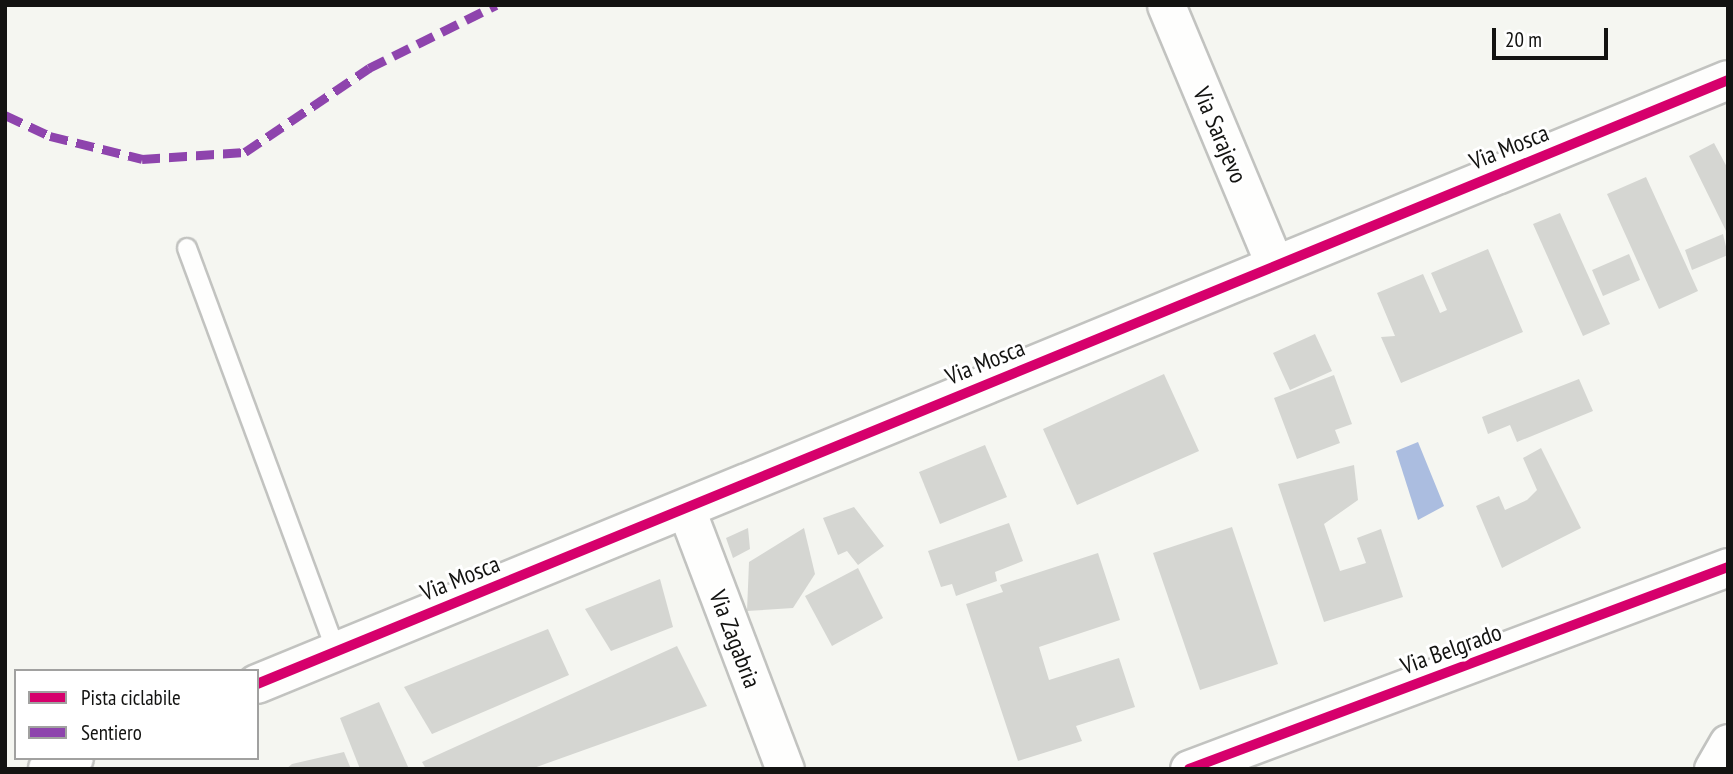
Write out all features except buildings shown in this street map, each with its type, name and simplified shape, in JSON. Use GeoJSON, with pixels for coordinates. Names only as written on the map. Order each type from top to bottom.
{"type":"FeatureCollection","features":[{"type":"Feature","properties":{"kind":"street","name":"Via Sarajevo"},"geometry":{"type":"LineString","coordinates":[[1166,5],[1275,265]]}},
{"type":"Feature","properties":{"kind":"street","name":"Via Mosca"},"geometry":{"type":"LineString","coordinates":[[259,683],[1728,80]]}},
{"type":"Feature","properties":{"kind":"street","name":"Via Zagabria"},"geometry":{"type":"LineString","coordinates":[[686,509],[785,769]]}},
{"type":"Feature","properties":{"kind":"street","name":"Via Belgrado"},"geometry":{"type":"LineString","coordinates":[[1189,769],[1728,567]]}},
{"type":"Feature","properties":{"kind":"street"},"geometry":{"type":"LineString","coordinates":[[1713,769],[1728,743]]}},
{"type":"Feature","properties":{"kind":"street"},"geometry":{"type":"LineString","coordinates":[[48,769],[69,760]]}},
{"type":"Feature","properties":{"kind":"lane"},"geometry":{"type":"LineString","coordinates":[[187,248],[336,651]]}},
{"type":"Feature","properties":{"kind":"water"},"geometry":{"type":"Polygon","coordinates":[[[1418,442],[1444,506],[1418,520],[1396,451],[1418,442]]]}},
{"type":"Feature","properties":{"kind":"marked path"},"geometry":{"type":"LineString","coordinates":[[5,115],[50,136],[142,159],[245,152],[369,68],[496,5]]}},
{"type":"Feature","properties":{"kind":"cycle path"},"geometry":{"type":"LineString","coordinates":[[259,683],[1728,80]]}},
{"type":"Feature","properties":{"kind":"cycle path"},"geometry":{"type":"LineString","coordinates":[[1189,769],[1728,567]]}}]}
